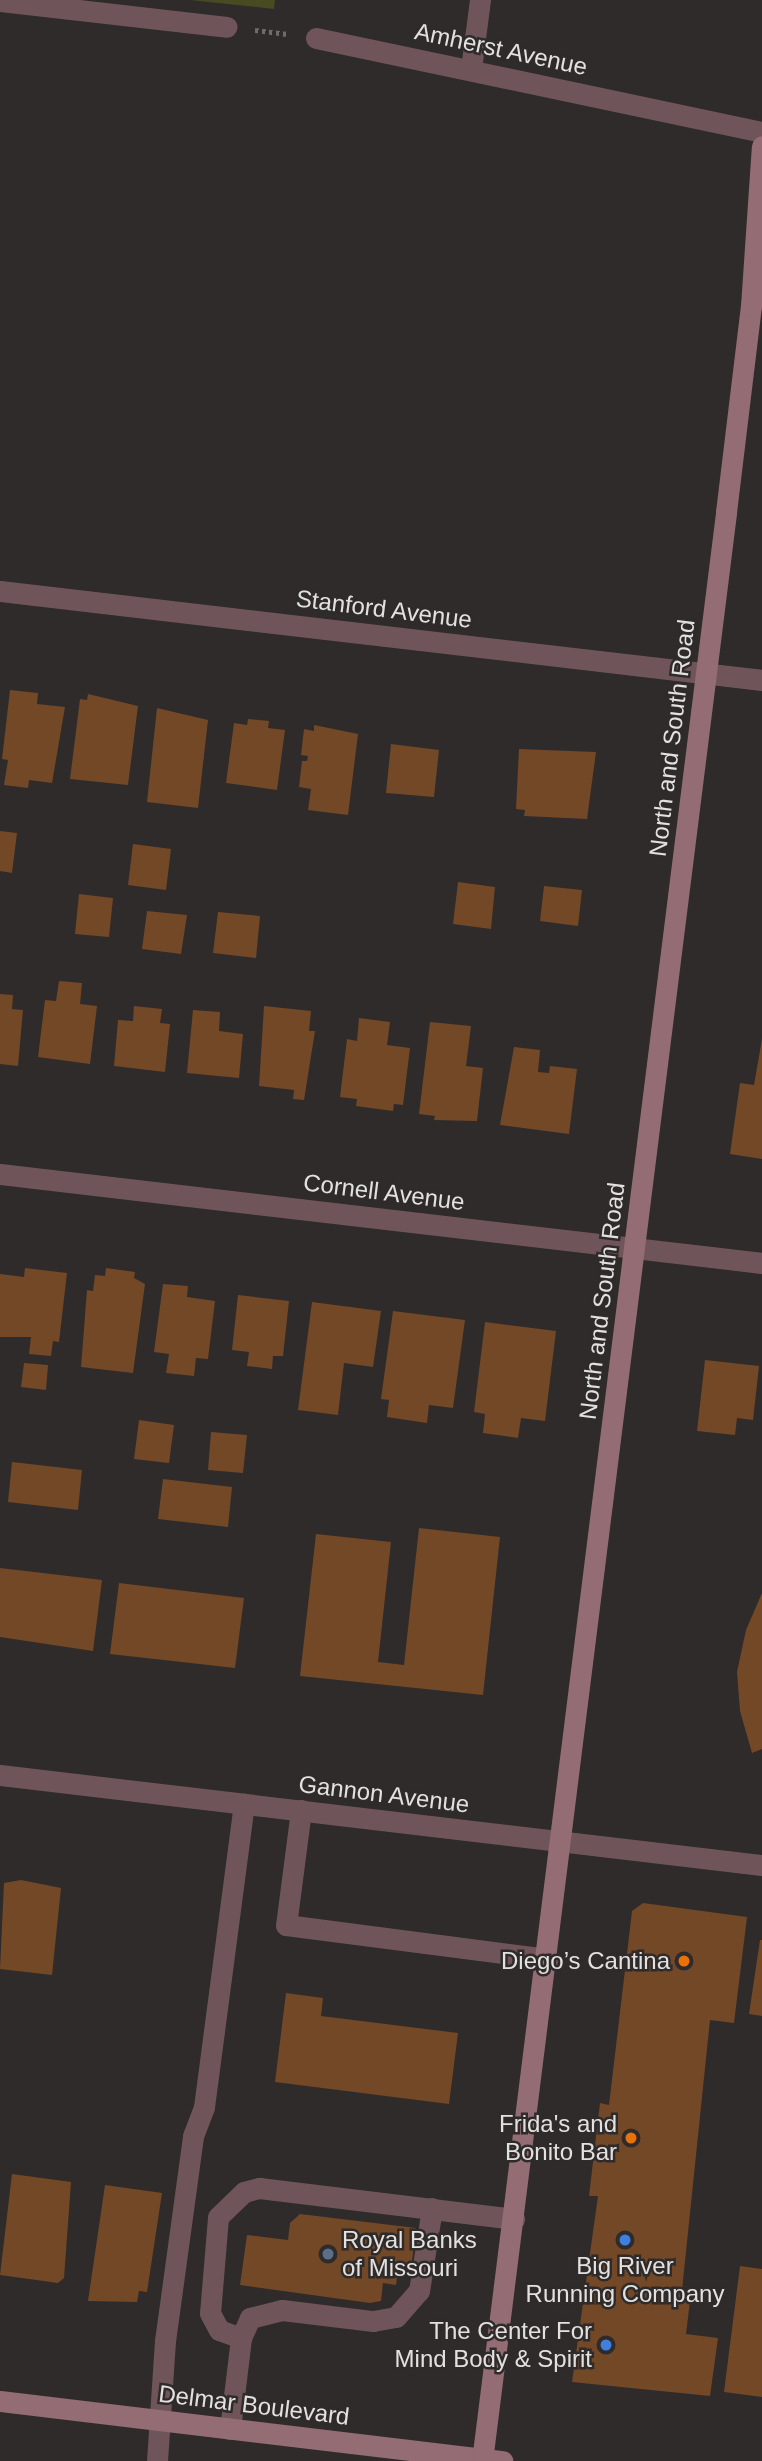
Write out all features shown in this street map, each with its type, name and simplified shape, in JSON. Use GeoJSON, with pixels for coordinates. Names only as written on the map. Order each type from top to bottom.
{"type":"FeatureCollection","features":[{"type":"Feature","properties":{"kind":"street"},"geometry":{"type":"LineString","coordinates":[[471,69],[480,0]]}},
{"type":"Feature","properties":{"kind":"street"},"geometry":{"type":"LineString","coordinates":[[0,1],[227,27]]}},
{"type":"Feature","properties":{"kind":"street","name":"Amherst Avenue"},"geometry":{"type":"LineString","coordinates":[[316,38],[762,132]]}},
{"type":"Feature","properties":{"kind":"street","name":"North and South Road"},"geometry":{"type":"LineString","coordinates":[[489,2460],[514,2219],[751,306],[762,146]]}},
{"type":"Feature","properties":{"kind":"street","name":"Stanford Avenue"},"geometry":{"type":"LineString","coordinates":[[0,591],[762,680]]}},
{"type":"Feature","properties":{"kind":"street","name":"Cornell Avenue"},"geometry":{"type":"LineString","coordinates":[[0,1174],[762,1263]]}},
{"type":"Feature","properties":{"kind":"street","name":"Gannon Avenue"},"geometry":{"type":"LineString","coordinates":[[0,1775],[762,1865]]}},
{"type":"Feature","properties":{"kind":"street"},"geometry":{"type":"LineString","coordinates":[[157,2461],[162,2421],[165,2340],[193,2136],[204,2107],[244,1804]]}},
{"type":"Feature","properties":{"kind":"street"},"geometry":{"type":"LineString","coordinates":[[301,1810],[286,1925],[548,1959]]}},
{"type":"Feature","properties":{"kind":"street"},"geometry":{"type":"LineString","coordinates":[[242,2339],[219,2330],[210,2313],[218,2217],[228,2203],[259,2188],[514,2219]]}},
{"type":"Feature","properties":{"kind":"street"},"geometry":{"type":"LineString","coordinates":[[230,2429],[242,2339],[250,2318],[260,2312],[282,2310],[373,2321],[396,2317],[419,2291],[432,2208]]}},
{"type":"Feature","properties":{"kind":"street","name":"Delmar Boulevard"},"geometry":{"type":"LineString","coordinates":[[0,2401],[489,2460]]}},
{"type":"Feature","properties":{"kind":"path"},"geometry":{"type":"LineString","coordinates":[[227,27],[316,38]]}},
{"type":"Feature","properties":{"kind":"green space"},"geometry":{"type":"Polygon","coordinates":[[[190,0],[275,0],[274,9],[190,0]]]}},
{"type":"Feature","properties":{"kind":"building"},"geometry":{"type":"Polygon","coordinates":[[[10,690],[38,693],[37,704],[65,707],[52,783],[29,780],[28,788],[4,785],[8,760],[2,759],[10,690]]]}},
{"type":"Feature","properties":{"kind":"building"},"geometry":{"type":"Polygon","coordinates":[[[88,694],[138,706],[128,785],[70,779],[80,699],[87,700],[88,694]]]}},
{"type":"Feature","properties":{"kind":"building"},"geometry":{"type":"Polygon","coordinates":[[[157,708],[208,720],[198,808],[147,802],[157,708]]]}},
{"type":"Feature","properties":{"kind":"building"},"geometry":{"type":"Polygon","coordinates":[[[248,719],[269,721],[268,728],[285,730],[277,790],[226,783],[234,723],[247,725],[248,719]]]}},
{"type":"Feature","properties":{"kind":"building"},"geometry":{"type":"Polygon","coordinates":[[[314,725],[358,734],[348,815],[308,810],[311,789],[299,787],[302,761],[307,761],[308,756],[301,755],[304,729],[314,731],[314,725]]]}},
{"type":"Feature","properties":{"kind":"building"},"geometry":{"type":"Polygon","coordinates":[[[391,744],[439,750],[434,797],[386,793],[391,744]]]}},
{"type":"Feature","properties":{"kind":"building"},"geometry":{"type":"Polygon","coordinates":[[[519,749],[596,752],[587,819],[524,816],[525,810],[516,809],[519,749]]]}},
{"type":"Feature","properties":{"kind":"building"},"geometry":{"type":"Polygon","coordinates":[[[0,831],[17,833],[12,873],[0,871],[0,831]]]}},
{"type":"Feature","properties":{"kind":"building"},"geometry":{"type":"Polygon","coordinates":[[[133,844],[171,849],[166,890],[128,885],[133,844]]]}},
{"type":"Feature","properties":{"kind":"building"},"geometry":{"type":"Polygon","coordinates":[[[458,882],[495,887],[491,929],[453,924],[458,882]]]}},
{"type":"Feature","properties":{"kind":"building"},"geometry":{"type":"Polygon","coordinates":[[[544,886],[582,890],[578,926],[540,921],[544,886]]]}},
{"type":"Feature","properties":{"kind":"building"},"geometry":{"type":"Polygon","coordinates":[[[79,894],[113,898],[109,937],[75,934],[79,894]]]}},
{"type":"Feature","properties":{"kind":"building"},"geometry":{"type":"Polygon","coordinates":[[[147,911],[187,915],[181,954],[142,949],[147,911]]]}},
{"type":"Feature","properties":{"kind":"building"},"geometry":{"type":"Polygon","coordinates":[[[218,912],[260,916],[256,958],[213,953],[218,912]]]}},
{"type":"Feature","properties":{"kind":"building"},"geometry":{"type":"Polygon","coordinates":[[[59,981],[82,983],[80,1004],[97,1006],[90,1064],[38,1057],[45,1000],[56,1001],[59,981]]]}},
{"type":"Feature","properties":{"kind":"building"},"geometry":{"type":"Polygon","coordinates":[[[0,994],[13,995],[12,1009],[23,1010],[18,1066],[0,1064],[0,994]]]}},
{"type":"Feature","properties":{"kind":"building"},"geometry":{"type":"Polygon","coordinates":[[[134,1006],[162,1009],[160,1023],[170,1024],[165,1072],[114,1066],[118,1020],[133,1021],[134,1006]]]}},
{"type":"Feature","properties":{"kind":"building"},"geometry":{"type":"Polygon","coordinates":[[[264,1006],[311,1011],[309,1031],[315,1031],[304,1100],[293,1099],[294,1090],[259,1086],[264,1006]]]}},
{"type":"Feature","properties":{"kind":"building"},"geometry":{"type":"Polygon","coordinates":[[[193,1010],[220,1012],[219,1031],[243,1034],[239,1078],[187,1073],[193,1010]]]}},
{"type":"Feature","properties":{"kind":"building"},"geometry":{"type":"Polygon","coordinates":[[[359,1018],[390,1022],[387,1045],[410,1048],[403,1105],[394,1104],[393,1111],[356,1106],[357,1099],[340,1097],[347,1039],[357,1041],[359,1018]]]}},
{"type":"Feature","properties":{"kind":"building"},"geometry":{"type":"Polygon","coordinates":[[[430,1022],[471,1026],[466,1066],[483,1068],[477,1121],[434,1120],[435,1116],[419,1114],[430,1022]]]}},
{"type":"Feature","properties":{"kind":"building"},"geometry":{"type":"Polygon","coordinates":[[[762,1039],[762,1159],[730,1154],[740,1083],[754,1085],[762,1039]]]}},
{"type":"Feature","properties":{"kind":"building"},"geometry":{"type":"Polygon","coordinates":[[[514,1047],[540,1050],[538,1072],[549,1073],[550,1066],[577,1069],[569,1134],[500,1125],[514,1047]]]}},
{"type":"Feature","properties":{"kind":"building"},"geometry":{"type":"Polygon","coordinates":[[[25,1268],[67,1273],[59,1342],[53,1341],[51,1356],[29,1354],[31,1337],[0,1337],[0,1274],[24,1277],[25,1268]]]}},
{"type":"Feature","properties":{"kind":"building"},"geometry":{"type":"Polygon","coordinates":[[[106,1268],[135,1272],[134,1278],[145,1284],[133,1373],[81,1367],[87,1290],[93,1291],[95,1275],[105,1276],[106,1268]]]}},
{"type":"Feature","properties":{"kind":"building"},"geometry":{"type":"Polygon","coordinates":[[[163,1284],[188,1286],[187,1297],[215,1301],[208,1359],[196,1358],[194,1376],[166,1373],[169,1354],[154,1352],[163,1284]]]}},
{"type":"Feature","properties":{"kind":"building"},"geometry":{"type":"Polygon","coordinates":[[[238,1295],[289,1301],[283,1356],[273,1356],[272,1369],[247,1366],[249,1352],[232,1350],[238,1295]]]}},
{"type":"Feature","properties":{"kind":"building"},"geometry":{"type":"Polygon","coordinates":[[[312,1302],[381,1311],[373,1367],[344,1363],[338,1415],[298,1410],[312,1302]]]}},
{"type":"Feature","properties":{"kind":"building"},"geometry":{"type":"Polygon","coordinates":[[[393,1311],[465,1320],[453,1408],[429,1405],[427,1423],[387,1417],[389,1400],[381,1399],[393,1311]]]}},
{"type":"Feature","properties":{"kind":"building"},"geometry":{"type":"Polygon","coordinates":[[[485,1322],[556,1331],[545,1421],[521,1418],[518,1438],[483,1433],[485,1414],[474,1412],[485,1322]]]}},
{"type":"Feature","properties":{"kind":"building"},"geometry":{"type":"Polygon","coordinates":[[[705,1360],[759,1366],[753,1420],[737,1418],[735,1435],[697,1431],[705,1360]]]}},
{"type":"Feature","properties":{"kind":"building"},"geometry":{"type":"Polygon","coordinates":[[[24,1363],[48,1365],[46,1390],[21,1387],[24,1363]]]}},
{"type":"Feature","properties":{"kind":"building"},"geometry":{"type":"Polygon","coordinates":[[[139,1420],[174,1425],[169,1463],[134,1459],[139,1420]]]}},
{"type":"Feature","properties":{"kind":"building"},"geometry":{"type":"Polygon","coordinates":[[[211,1432],[247,1435],[243,1473],[208,1470],[211,1432]]]}},
{"type":"Feature","properties":{"kind":"building"},"geometry":{"type":"Polygon","coordinates":[[[12,1462],[82,1470],[78,1510],[8,1502],[12,1462]]]}},
{"type":"Feature","properties":{"kind":"building"},"geometry":{"type":"Polygon","coordinates":[[[163,1479],[232,1487],[228,1527],[158,1519],[163,1479]]]}},
{"type":"Feature","properties":{"kind":"building"},"geometry":{"type":"Polygon","coordinates":[[[419,1528],[500,1537],[483,1695],[300,1676],[316,1534],[391,1542],[378,1662],[404,1665],[419,1528]]]}},
{"type":"Feature","properties":{"kind":"building"},"geometry":{"type":"Polygon","coordinates":[[[0,1568],[102,1580],[93,1651],[0,1637],[0,1568]]]}},
{"type":"Feature","properties":{"kind":"building"},"geometry":{"type":"Polygon","coordinates":[[[119,1583],[244,1598],[235,1668],[110,1654],[119,1583]]]}},
{"type":"Feature","properties":{"kind":"building"},"geometry":{"type":"Polygon","coordinates":[[[762,1593],[762,1749],[752,1753],[740,1711],[737,1672],[746,1630],[762,1593]]]}},
{"type":"Feature","properties":{"kind":"building"},"geometry":{"type":"Polygon","coordinates":[[[21,1880],[61,1888],[52,1975],[0,1969],[4,1883],[21,1880]]]}},
{"type":"Feature","properties":{"kind":"building"},"geometry":{"type":"Polygon","coordinates":[[[643,1903],[747,1917],[734,2023],[710,2020],[681,2300],[690,2301],[686,2334],[718,2338],[710,2396],[572,2382],[598,2196],[589,2196],[600,2103],[609,2105],[632,1911],[643,1903]]]}},
{"type":"Feature","properties":{"kind":"building"},"geometry":{"type":"Polygon","coordinates":[[[762,1940],[762,2016],[749,2014],[762,1940]]]}},
{"type":"Feature","properties":{"kind":"building"},"geometry":{"type":"Polygon","coordinates":[[[286,1993],[323,1998],[321,2016],[458,2033],[449,2104],[275,2082],[286,1993]]]}},
{"type":"Feature","properties":{"kind":"building"},"geometry":{"type":"Polygon","coordinates":[[[12,2174],[71,2182],[64,2278],[58,2283],[0,2275],[12,2174]]]}},
{"type":"Feature","properties":{"kind":"building"},"geometry":{"type":"Polygon","coordinates":[[[105,2185],[162,2193],[147,2292],[139,2291],[137,2302],[88,2301],[105,2185]]]}},
{"type":"Feature","properties":{"kind":"building","name":"Royal Banks of Missouri"},"geometry":{"type":"Polygon","coordinates":[[[300,2214],[416,2228],[411,2269],[398,2269],[396,2285],[383,2283],[381,2301],[370,2303],[240,2285],[247,2235],[288,2240],[290,2223],[300,2214]]]}},
{"type":"Feature","properties":{"kind":"building"},"geometry":{"type":"Polygon","coordinates":[[[740,2266],[762,2269],[762,2397],[724,2392],[740,2266]]]}},
{"type":"Feature","properties":{"kind":"place","name":"Diego’s Cantina"},"geometry":{"type":"Point","coordinates":[684,1961]}},
{"type":"Feature","properties":{"kind":"place","name":"Frida's and Bonito Bar"},"geometry":{"type":"Point","coordinates":[631,2138]}},
{"type":"Feature","properties":{"kind":"place","name":"Big River Running Company"},"geometry":{"type":"Point","coordinates":[625,2240]}},
{"type":"Feature","properties":{"kind":"place","name":"Royal Banks of Missouri"},"geometry":{"type":"Point","coordinates":[328,2254]}},
{"type":"Feature","properties":{"kind":"place","name":"The Center For Mind Body & Spirit"},"geometry":{"type":"Point","coordinates":[606,2345]}}]}
